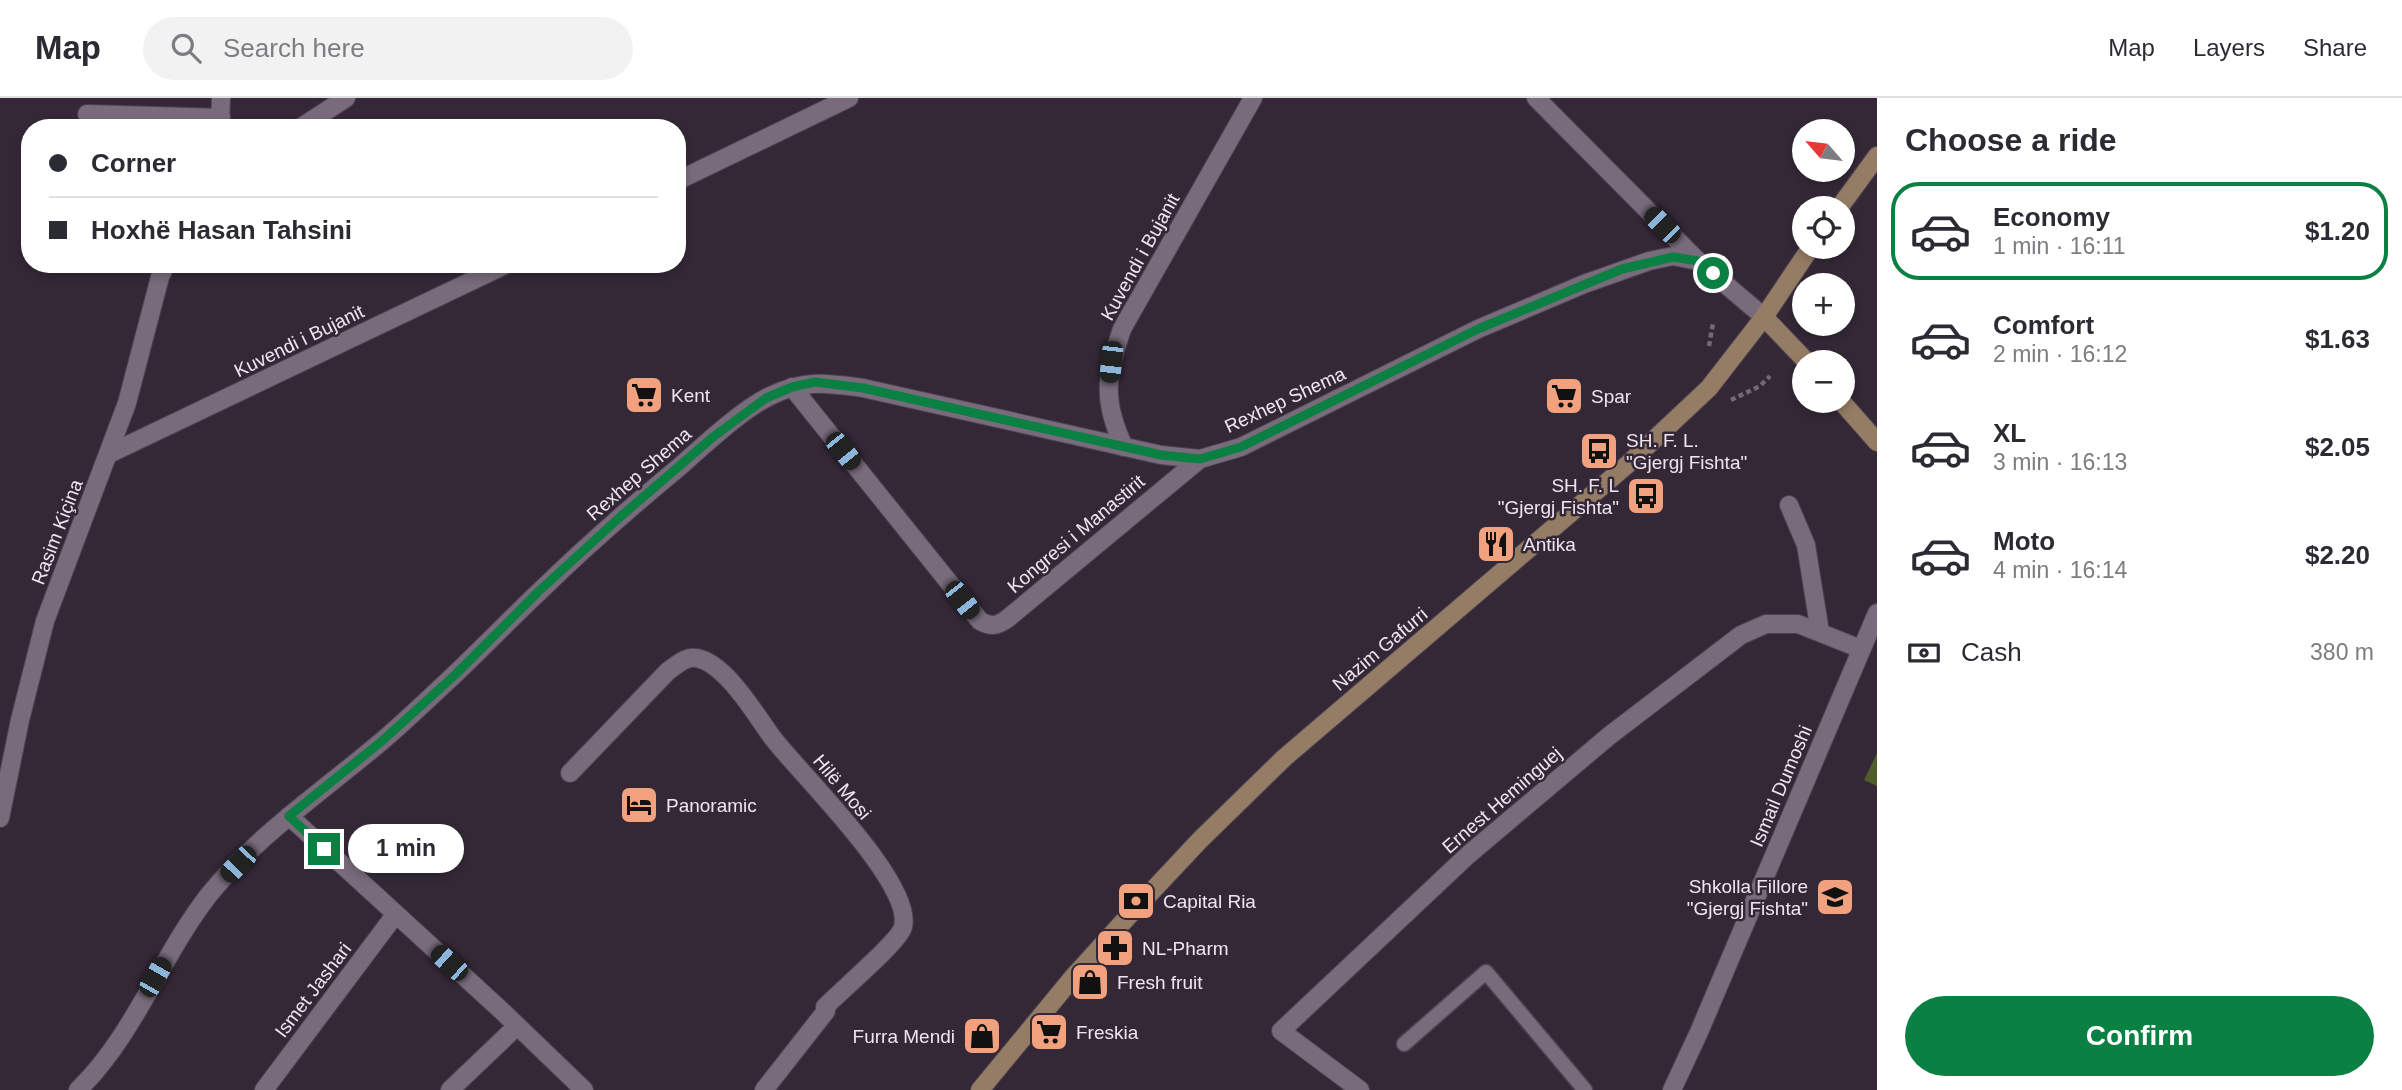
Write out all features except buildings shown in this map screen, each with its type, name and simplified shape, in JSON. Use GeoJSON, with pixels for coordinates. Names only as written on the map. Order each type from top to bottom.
{"type":"FeatureCollection","features":[{"type":"Feature","properties":{"kind":"street"},"geometry":{"type":"LineString","coordinates":[[220,119],[221,98]]}},
{"type":"Feature","properties":{"kind":"street"},"geometry":{"type":"LineString","coordinates":[[314,119],[346,98]]}},
{"type":"Feature","properties":{"kind":"street"},"geometry":{"type":"LineString","coordinates":[[686,177],[849,98]]}},
{"type":"Feature","properties":{"kind":"street","name":"Kuvendi i Bujanit"},"geometry":{"type":"LineString","coordinates":[[1124,447],[1112,422],[1107,397],[1111,362],[1122,329],[1253,98]]}},
{"type":"Feature","properties":{"kind":"street"},"geometry":{"type":"LineString","coordinates":[[1536,98],[1698,261],[1764,317],[1796,350]]}},
{"type":"Feature","properties":{"kind":"street"},"geometry":{"type":"LineString","coordinates":[[87,114],[161,119]]}},
{"type":"Feature","properties":{"kind":"street"},"geometry":{"type":"LineString","coordinates":[[1848,196],[1877,156]]}},
{"type":"Feature","properties":{"kind":"street","name":"Rexhep Shema"},"geometry":{"type":"LineString","coordinates":[[78,1090],[92,1077],[119,1039],[167,956],[209,896],[289,816],[382,741],[620,517],[713,437],[766,398],[792,387],[815,382],[863,388],[1161,455],[1200,459],[1241,447],[1478,329],[1584,284],[1649,261],[1673,257],[1698,261]]}},
{"type":"Feature","properties":{"kind":"street","name":"Nazim Gafurri"},"geometry":{"type":"LineString","coordinates":[[980,1090],[1083,967],[1228,813],[1284,758],[1628,464],[1709,388],[1764,317],[1803,259]]}},
{"type":"Feature","properties":{"kind":"street","name":"Rasim Kiçina"},"geometry":{"type":"LineString","coordinates":[[0,818],[20,720],[45,621],[127,403],[162,273]]}},
{"type":"Feature","properties":{"kind":"street","name":"Kuvendi i Bujanit"},"geometry":{"type":"LineString","coordinates":[[109,454],[488,273]]}},
{"type":"Feature","properties":{"kind":"street","name":"Kongresi i Manastirit"},"geometry":{"type":"LineString","coordinates":[[792,387],[979,621],[987,626],[998,625],[1007,619],[1200,459]]}},
{"type":"Feature","properties":{"kind":"street"},"geometry":{"type":"LineString","coordinates":[[1852,413],[1877,442]]}},
{"type":"Feature","properties":{"kind":"street"},"geometry":{"type":"LineString","coordinates":[[1788,505],[1806,545],[1821,632]]}},
{"type":"Feature","properties":{"kind":"street","name":"Ismail Dumoshi"},"geometry":{"type":"LineString","coordinates":[[1672,1090],[1877,613]]}},
{"type":"Feature","properties":{"kind":"street","name":"Ernest Heminguej"},"geometry":{"type":"LineString","coordinates":[[1360,1090],[1281,1031],[1468,855],[1609,736],[1741,635],[1766,624],[1798,624],[1861,649]]}},
{"type":"Feature","properties":{"kind":"street","name":"Hilë Mosi"},"geometry":{"type":"LineString","coordinates":[[570,773],[668,671],[684,660],[695,658],[710,664],[726,676],[776,743],[832,804],[895,891],[903,910],[903,929],[825,1007],[826,1011],[764,1090]]}},
{"type":"Feature","properties":{"kind":"street"},"geometry":{"type":"LineString","coordinates":[[289,816],[584,1090]]}},
{"type":"Feature","properties":{"kind":"street","name":"Ismet Jashari"},"geometry":{"type":"LineString","coordinates":[[264,1090],[395,915]]}},
{"type":"Feature","properties":{"kind":"street"},"geometry":{"type":"LineString","coordinates":[[450,1090],[517,1026]]}},
{"type":"Feature","properties":{"kind":"lane"},"geometry":{"type":"LineString","coordinates":[[1404,1044],[1486,972],[1585,1090]]}},
{"type":"Feature","properties":{"kind":"path"},"geometry":{"type":"LineString","coordinates":[[1707,349],[1711,342],[1713,323]]}},
{"type":"Feature","properties":{"kind":"path"},"geometry":{"type":"LineString","coordinates":[[1724,403],[1760,386],[1770,376]]}},
{"type":"Feature","properties":{"kind":"green space"},"geometry":{"type":"Polygon","coordinates":[[[1877,753],[1877,786],[1864,780],[1877,753]]]}},
{"type":"Feature","properties":{"kind":"place","name":"Kent"},"geometry":{"type":"Point","coordinates":[644,395]}},
{"type":"Feature","properties":{"kind":"place","name":"Spar"},"geometry":{"type":"Point","coordinates":[1564,396]}},
{"type":"Feature","properties":{"kind":"place","name":"SH. F. L. \"Gjergj Fishta\""},"geometry":{"type":"Point","coordinates":[1599,451]}},
{"type":"Feature","properties":{"kind":"place","name":"SH. F. L \"Gjergj Fishta\""},"geometry":{"type":"Point","coordinates":[1646,496]}},
{"type":"Feature","properties":{"kind":"place","name":"Antika"},"geometry":{"type":"Point","coordinates":[1496,544]}},
{"type":"Feature","properties":{"kind":"place","name":"Panoramic"},"geometry":{"type":"Point","coordinates":[639,805]}},
{"type":"Feature","properties":{"kind":"place","name":"Shkolla Fillore \"Gjergj Fishta\""},"geometry":{"type":"Point","coordinates":[1835,897]}},
{"type":"Feature","properties":{"kind":"place","name":"Capital Ria"},"geometry":{"type":"Point","coordinates":[1136,901]}},
{"type":"Feature","properties":{"kind":"place","name":"NL-Pharm"},"geometry":{"type":"Point","coordinates":[1115,948]}},
{"type":"Feature","properties":{"kind":"place","name":"Fresh fruit"},"geometry":{"type":"Point","coordinates":[1090,982]}},
{"type":"Feature","properties":{"kind":"place","name":"Freskia"},"geometry":{"type":"Point","coordinates":[1049,1032]}},
{"type":"Feature","properties":{"kind":"place","name":"Furra Mendi"},"geometry":{"type":"Point","coordinates":[982,1036]}},
{"type":"Feature","properties":{"kind":"route"},"geometry":{"type":"LineString","coordinates":[[324,849],[289,816],[382,741],[456,674],[539,591],[713,437],[766,398],[792,387],[815,382],[863,388],[1161,455],[1200,459],[1241,447],[1478,329],[1622,269],[1673,257],[1698,261],[1713,273]]}}]}
